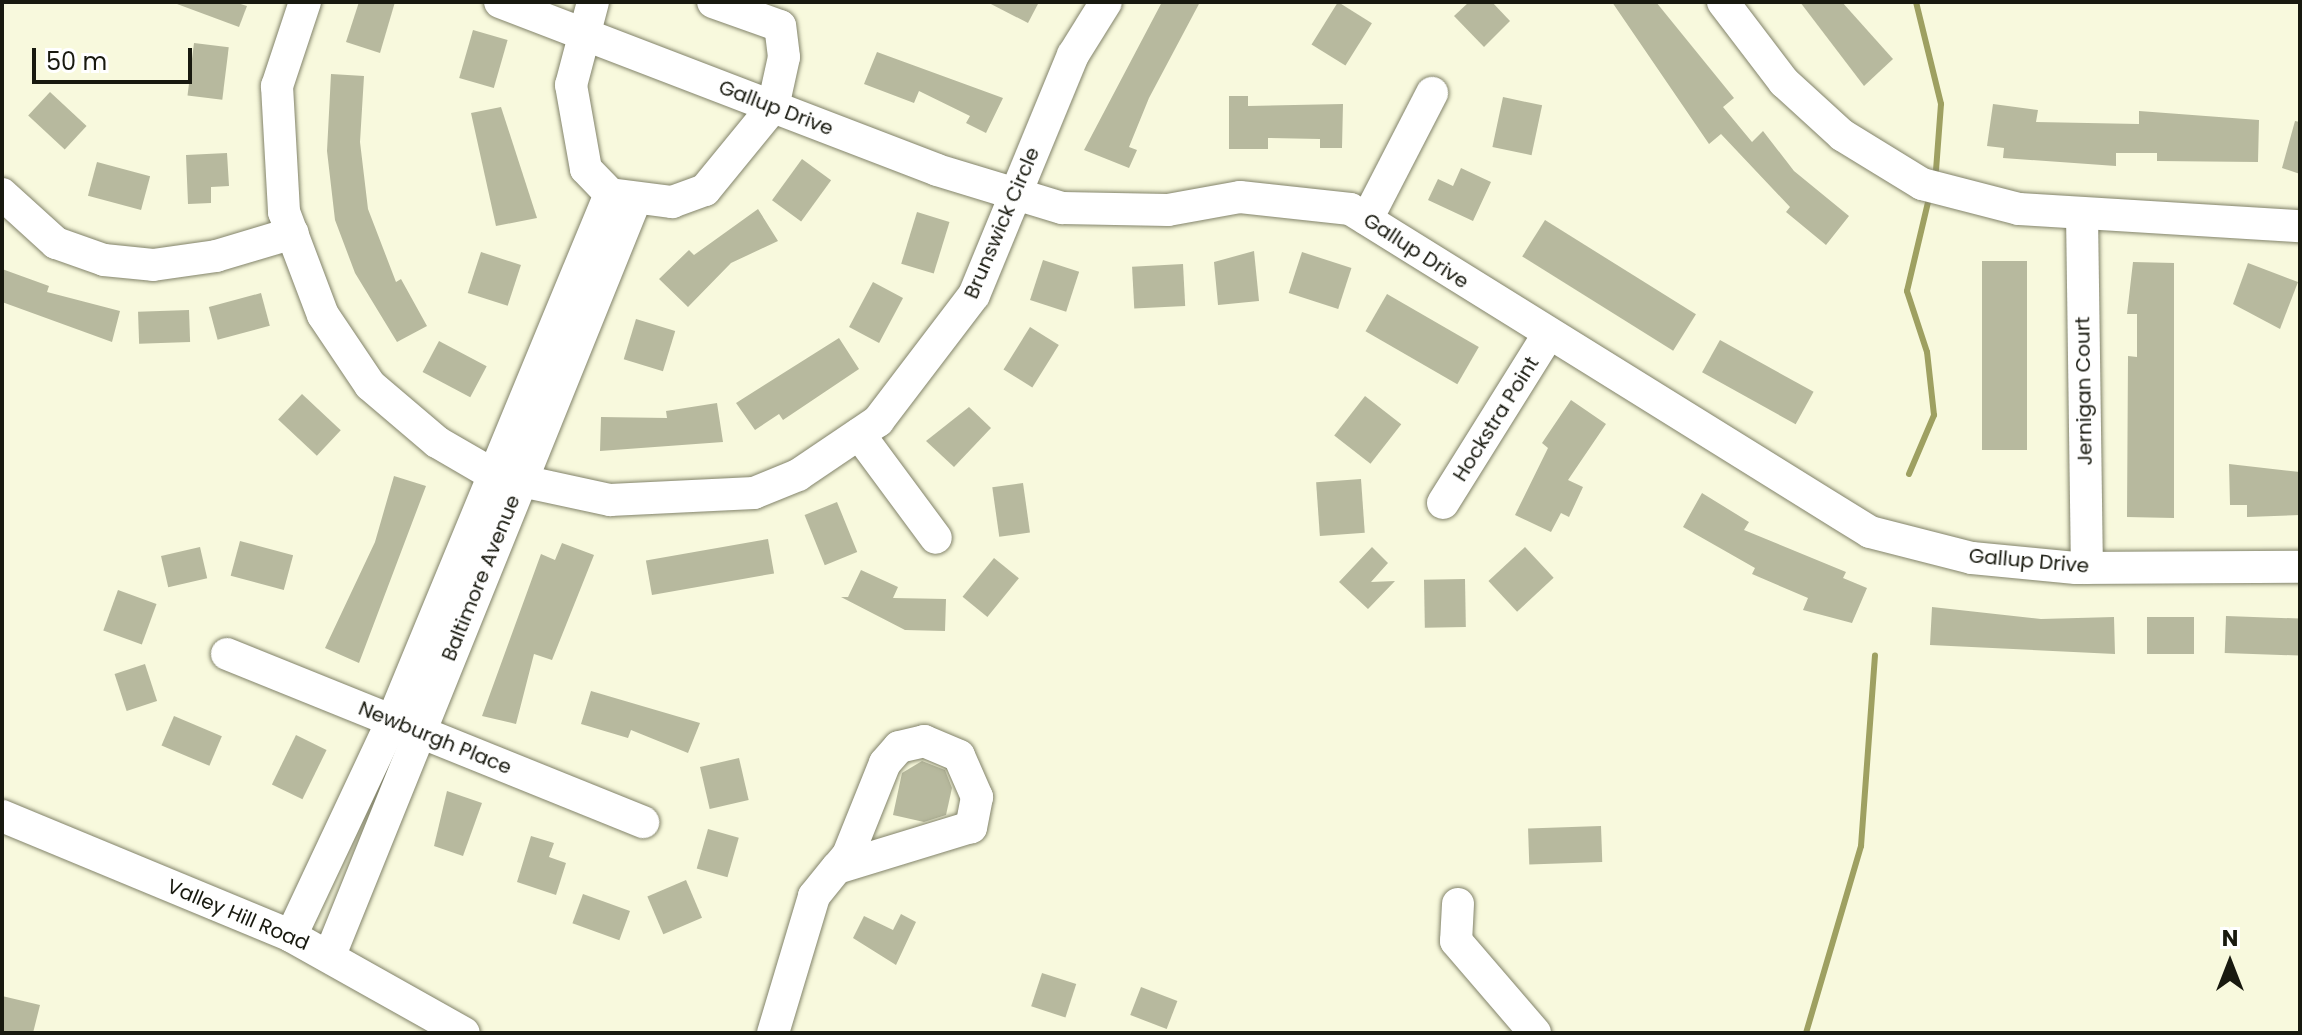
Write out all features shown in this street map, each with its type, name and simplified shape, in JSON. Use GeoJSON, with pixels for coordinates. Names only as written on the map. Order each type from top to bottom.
{"type":"FeatureCollection","features":[{"type":"Feature","properties":{"kind":"street","name":"Brunswick Circle"},"geometry":{"type":"LineString","coordinates":[[305,2],[277,86],[284,212],[323,315],[370,385],[437,442],[508,477],[610,500],[754,493],[798,475],[859,434],[957,324],[1073,55],[1106,2]]}},
{"type":"Feature","properties":{"kind":"street","name":"Gallup Drive"},"geometry":{"type":"LineString","coordinates":[[500,2],[1013,195],[1062,208],[1122,211],[1240,197],[1350,209],[1548,335],[1870,532],[1972,558],[2087,568],[2300,567]]}},
{"type":"Feature","properties":{"kind":"street"},"geometry":{"type":"LineString","coordinates":[[593,2],[580,33],[571,85],[575,130],[586,169],[622,198],[672,202],[705,190],[773,107],[784,57],[780,26],[713,2]]}},
{"type":"Feature","properties":{"kind":"street"},"geometry":{"type":"LineString","coordinates":[[1723,2],[1784,82],[1877,159],[1964,197],[2082,214],[2244,217],[2300,226]]}},
{"type":"Feature","properties":{"kind":"street"},"geometry":{"type":"LineString","coordinates":[[1367,219],[1432,93]]}},
{"type":"Feature","properties":{"kind":"street"},"geometry":{"type":"LineString","coordinates":[[2,194],[56,243],[104,260],[153,265],[216,256],[293,233]]}},
{"type":"Feature","properties":{"kind":"street","name":"Baltimore Avenue"},"geometry":{"type":"LineString","coordinates":[[330,955],[406,726],[622,198]]}},
{"type":"Feature","properties":{"kind":"street","name":"Jernigan Court"},"geometry":{"type":"LineString","coordinates":[[2082,214],[2087,568]]}},
{"type":"Feature","properties":{"kind":"street","name":"Hockstra Point"},"geometry":{"type":"LineString","coordinates":[[1443,503],[1548,335]]}},
{"type":"Feature","properties":{"kind":"street"},"geometry":{"type":"LineString","coordinates":[[859,434],[936,538]]}},
{"type":"Feature","properties":{"kind":"street","name":"Newburgh Place"},"geometry":{"type":"LineString","coordinates":[[227,654],[643,822]]}},
{"type":"Feature","properties":{"kind":"street","name":"Baltimore Avenue"},"geometry":{"type":"LineString","coordinates":[[291,936],[406,726]]}},
{"type":"Feature","properties":{"kind":"street"},"geometry":{"type":"LineString","coordinates":[[773,1033],[814,896],[837,868],[885,763],[899,747],[924,741],[959,756],[977,797],[971,827],[837,868]]}},
{"type":"Feature","properties":{"kind":"street","name":"Valley Hill Road"},"geometry":{"type":"LineString","coordinates":[[2,816],[291,936],[330,955],[464,1033]]}},
{"type":"Feature","properties":{"kind":"street"},"geometry":{"type":"LineString","coordinates":[[1458,904],[1456,941],[1535,1033]]}},
{"type":"Feature","properties":{"kind":"building"},"geometry":{"type":"Polygon","coordinates":[[[234,2],[247,6],[239,27],[177,4],[234,2]]]}},
{"type":"Feature","properties":{"kind":"building"},"geometry":{"type":"Polygon","coordinates":[[[359,2],[395,2],[380,53],[346,42],[359,2]]]}},
{"type":"Feature","properties":{"kind":"building"},"geometry":{"type":"Polygon","coordinates":[[[987,2],[1039,2],[1028,23],[987,2]]]}},
{"type":"Feature","properties":{"kind":"building"},"geometry":{"type":"Polygon","coordinates":[[[1162,2],[1200,2],[1149,98],[1129,147],[1137,150],[1129,168],[1084,150],[1162,2]]]}},
{"type":"Feature","properties":{"kind":"building"},"geometry":{"type":"Polygon","coordinates":[[[1338,2],[1372,23],[1345,66],[1312,44],[1338,2]]]}},
{"type":"Feature","properties":{"kind":"building"},"geometry":{"type":"Polygon","coordinates":[[[1469,2],[1492,2],[1510,21],[1484,47],[1454,16],[1469,2]]]}},
{"type":"Feature","properties":{"kind":"building"},"geometry":{"type":"Polygon","coordinates":[[[1612,2],[1656,2],[1734,98],[1723,107],[1752,142],[1763,131],[1794,171],[1849,216],[1826,245],[1786,212],[1790,207],[1721,134],[1709,144],[1612,2]]]}},
{"type":"Feature","properties":{"kind":"building"},"geometry":{"type":"Polygon","coordinates":[[[1800,2],[1842,2],[1893,59],[1864,86],[1800,2]]]}},
{"type":"Feature","properties":{"kind":"building"},"geometry":{"type":"Polygon","coordinates":[[[473,30],[508,40],[494,88],[459,78],[473,30]]]}},
{"type":"Feature","properties":{"kind":"building"},"geometry":{"type":"Polygon","coordinates":[[[194,43],[229,47],[222,100],[188,96],[194,43]]]}},
{"type":"Feature","properties":{"kind":"building"},"geometry":{"type":"Polygon","coordinates":[[[877,52],[1003,98],[986,133],[966,123],[970,116],[919,91],[914,103],[864,84],[877,52]]]}},
{"type":"Feature","properties":{"kind":"building"},"geometry":{"type":"Polygon","coordinates":[[[331,74],[364,76],[360,142],[368,209],[396,282],[401,279],[427,326],[397,342],[355,273],[335,220],[327,151],[331,74]]]}},
{"type":"Feature","properties":{"kind":"building"},"geometry":{"type":"Polygon","coordinates":[[[50,92],[87,126],[65,150],[28,115],[50,92]]]}},
{"type":"Feature","properties":{"kind":"building"},"geometry":{"type":"Polygon","coordinates":[[[1229,96],[1248,96],[1248,106],[1343,104],[1342,148],[1320,148],[1320,139],[1268,138],[1268,149],[1229,149],[1229,96]]]}},
{"type":"Feature","properties":{"kind":"building"},"geometry":{"type":"Polygon","coordinates":[[[1503,97],[1542,105],[1532,155],[1492,147],[1503,97]]]}},
{"type":"Feature","properties":{"kind":"building"},"geometry":{"type":"Polygon","coordinates":[[[1993,104],[2038,110],[2036,122],[2139,124],[2139,111],[2259,120],[2258,162],[2157,161],[2157,153],[2116,153],[2116,166],[2003,158],[2004,148],[1987,146],[1993,104]]]}},
{"type":"Feature","properties":{"kind":"building"},"geometry":{"type":"Polygon","coordinates":[[[501,107],[537,218],[496,226],[471,113],[501,107]]]}},
{"type":"Feature","properties":{"kind":"building"},"geometry":{"type":"Polygon","coordinates":[[[2295,121],[2300,122],[2300,174],[2282,168],[2295,121]]]}},
{"type":"Feature","properties":{"kind":"building"},"geometry":{"type":"Polygon","coordinates":[[[227,153],[229,186],[211,187],[211,203],[188,204],[186,155],[227,153]]]}},
{"type":"Feature","properties":{"kind":"building"},"geometry":{"type":"Polygon","coordinates":[[[802,159],[831,180],[801,221],[772,200],[802,159]]]}},
{"type":"Feature","properties":{"kind":"building"},"geometry":{"type":"Polygon","coordinates":[[[97,162],[150,176],[141,210],[88,196],[97,162]]]}},
{"type":"Feature","properties":{"kind":"building"},"geometry":{"type":"Polygon","coordinates":[[[1461,168],[1491,182],[1473,221],[1428,200],[1438,179],[1453,186],[1461,168]]]}},
{"type":"Feature","properties":{"kind":"building"},"geometry":{"type":"Polygon","coordinates":[[[758,209],[778,241],[731,263],[688,307],[659,279],[689,250],[694,255],[758,209]]]}},
{"type":"Feature","properties":{"kind":"building"},"geometry":{"type":"Polygon","coordinates":[[[917,212],[950,222],[934,274],[901,264],[917,212]]]}},
{"type":"Feature","properties":{"kind":"building"},"geometry":{"type":"Polygon","coordinates":[[[1545,220],[1696,314],[1673,351],[1522,256],[1545,220]]]}},
{"type":"Feature","properties":{"kind":"building"},"geometry":{"type":"Polygon","coordinates":[[[1254,251],[1259,301],[1218,305],[1214,262],[1254,251]]]}},
{"type":"Feature","properties":{"kind":"building"},"geometry":{"type":"Polygon","coordinates":[[[481,252],[521,265],[508,306],[468,293],[481,252]]]}},
{"type":"Feature","properties":{"kind":"building"},"geometry":{"type":"Polygon","coordinates":[[[1302,252],[1351,268],[1338,309],[1289,293],[1302,252]]]}},
{"type":"Feature","properties":{"kind":"building"},"geometry":{"type":"Polygon","coordinates":[[[1043,260],[1079,272],[1066,312],[1030,300],[1043,260]]]}},
{"type":"Feature","properties":{"kind":"building"},"geometry":{"type":"Polygon","coordinates":[[[1982,261],[2027,261],[2027,450],[1982,450],[1982,261]]]}},
{"type":"Feature","properties":{"kind":"building"},"geometry":{"type":"Polygon","coordinates":[[[2133,262],[2174,263],[2174,518],[2127,517],[2128,356],[2137,357],[2137,314],[2127,314],[2133,262]]]}},
{"type":"Feature","properties":{"kind":"building"},"geometry":{"type":"Polygon","coordinates":[[[2248,263],[2298,282],[2280,329],[2233,304],[2248,263]]]}},
{"type":"Feature","properties":{"kind":"building"},"geometry":{"type":"Polygon","coordinates":[[[1183,264],[1185,306],[1134,309],[1132,267],[1183,264]]]}},
{"type":"Feature","properties":{"kind":"building"},"geometry":{"type":"Polygon","coordinates":[[[2,269],[49,286],[47,292],[120,311],[112,342],[2,302],[2,269]]]}},
{"type":"Feature","properties":{"kind":"building"},"geometry":{"type":"Polygon","coordinates":[[[873,282],[903,298],[879,343],[849,327],[873,282]]]}},
{"type":"Feature","properties":{"kind":"building"},"geometry":{"type":"Polygon","coordinates":[[[261,293],[270,326],[218,340],[209,307],[261,293]]]}},
{"type":"Feature","properties":{"kind":"building"},"geometry":{"type":"Polygon","coordinates":[[[1387,294],[1479,347],[1457,384],[1366,331],[1387,294]]]}},
{"type":"Feature","properties":{"kind":"building"},"geometry":{"type":"Polygon","coordinates":[[[189,310],[190,342],[139,344],[138,312],[189,310]]]}},
{"type":"Feature","properties":{"kind":"building"},"geometry":{"type":"Polygon","coordinates":[[[636,319],[675,331],[663,371],[624,359],[636,319]]]}},
{"type":"Feature","properties":{"kind":"building"},"geometry":{"type":"Polygon","coordinates":[[[1030,327],[1059,345],[1032,387],[1004,369],[1030,327]]]}},
{"type":"Feature","properties":{"kind":"building"},"geometry":{"type":"Polygon","coordinates":[[[839,338],[859,369],[783,420],[779,414],[755,430],[736,403],[839,338]]]}},
{"type":"Feature","properties":{"kind":"building"},"geometry":{"type":"Polygon","coordinates":[[[1720,340],[1814,392],[1796,424],[1702,372],[1720,340]]]}},
{"type":"Feature","properties":{"kind":"building"},"geometry":{"type":"Polygon","coordinates":[[[439,341],[487,366],[470,397],[423,372],[439,341]]]}},
{"type":"Feature","properties":{"kind":"building"},"geometry":{"type":"Polygon","coordinates":[[[302,394],[341,430],[317,456],[278,420],[302,394]]]}},
{"type":"Feature","properties":{"kind":"building"},"geometry":{"type":"Polygon","coordinates":[[[1365,396],[1401,424],[1370,464],[1334,435],[1365,396]]]}},
{"type":"Feature","properties":{"kind":"building"},"geometry":{"type":"Polygon","coordinates":[[[1571,400],[1606,424],[1568,480],[1583,487],[1569,517],[1561,513],[1551,532],[1515,515],[1548,448],[1542,443],[1571,400]]]}},
{"type":"Feature","properties":{"kind":"building"},"geometry":{"type":"Polygon","coordinates":[[[717,403],[723,442],[600,451],[601,417],[667,418],[666,411],[717,403]]]}},
{"type":"Feature","properties":{"kind":"building"},"geometry":{"type":"Polygon","coordinates":[[[969,407],[991,428],[954,467],[926,441],[969,407]]]}},
{"type":"Feature","properties":{"kind":"building"},"geometry":{"type":"Polygon","coordinates":[[[2229,464],[2300,472],[2300,515],[2247,517],[2247,505],[2230,505],[2229,464]]]}},
{"type":"Feature","properties":{"kind":"building"},"geometry":{"type":"Polygon","coordinates":[[[394,476],[426,486],[359,663],[325,648],[375,542],[394,476]]]}},
{"type":"Feature","properties":{"kind":"building"},"geometry":{"type":"Polygon","coordinates":[[[1361,479],[1365,533],[1320,536],[1316,482],[1361,479]]]}},
{"type":"Feature","properties":{"kind":"building"},"geometry":{"type":"Polygon","coordinates":[[[1023,483],[1030,533],[999,537],[992,487],[1023,483]]]}},
{"type":"Feature","properties":{"kind":"building"},"geometry":{"type":"Polygon","coordinates":[[[1702,493],[1749,522],[1744,530],[1846,572],[1843,578],[1867,588],[1852,623],[1803,610],[1808,598],[1752,574],[1755,568],[1683,527],[1702,493]]]}},
{"type":"Feature","properties":{"kind":"building"},"geometry":{"type":"Polygon","coordinates":[[[837,502],[857,552],[825,565],[805,515],[837,502]]]}},
{"type":"Feature","properties":{"kind":"building"},"geometry":{"type":"Polygon","coordinates":[[[768,539],[774,573],[652,595],[646,561],[768,539]]]}},
{"type":"Feature","properties":{"kind":"building"},"geometry":{"type":"Polygon","coordinates":[[[240,541],[293,555],[284,590],[231,576],[240,541]]]}},
{"type":"Feature","properties":{"kind":"building"},"geometry":{"type":"Polygon","coordinates":[[[562,543],[594,555],[552,660],[534,654],[516,724],[482,716],[541,554],[555,560],[562,543]]]}},
{"type":"Feature","properties":{"kind":"building"},"geometry":{"type":"Polygon","coordinates":[[[200,547],[207,578],[168,587],[161,556],[200,547]]]}},
{"type":"Feature","properties":{"kind":"building"},"geometry":{"type":"Polygon","coordinates":[[[1372,547],[1388,563],[1371,582],[1395,581],[1368,609],[1339,582],[1372,547]]]}},
{"type":"Feature","properties":{"kind":"building"},"geometry":{"type":"Polygon","coordinates":[[[1525,547],[1554,578],[1517,612],[1488,581],[1525,547]]]}},
{"type":"Feature","properties":{"kind":"building"},"geometry":{"type":"Polygon","coordinates":[[[994,558],[1019,578],[987,617],[963,597],[994,558]]]}},
{"type":"Feature","properties":{"kind":"building"},"geometry":{"type":"Polygon","coordinates":[[[861,570],[898,587],[893,598],[946,599],[945,631],[905,630],[841,597],[848,597],[861,570]]]}},
{"type":"Feature","properties":{"kind":"building"},"geometry":{"type":"Polygon","coordinates":[[[1465,579],[1466,627],[1425,628],[1424,580],[1465,579]]]}},
{"type":"Feature","properties":{"kind":"building"},"geometry":{"type":"Polygon","coordinates":[[[118,590],[157,604],[142,644],[103,630],[118,590]]]}},
{"type":"Feature","properties":{"kind":"building"},"geometry":{"type":"Polygon","coordinates":[[[1932,607],[2041,619],[2114,617],[2115,654],[1930,645],[1932,607]]]}},
{"type":"Feature","properties":{"kind":"building"},"geometry":{"type":"Polygon","coordinates":[[[2226,616],[2300,619],[2299,656],[2225,653],[2226,616]]]}},
{"type":"Feature","properties":{"kind":"building"},"geometry":{"type":"Polygon","coordinates":[[[2147,617],[2194,617],[2194,654],[2147,654],[2147,617]]]}},
{"type":"Feature","properties":{"kind":"building"},"geometry":{"type":"Polygon","coordinates":[[[145,664],[157,701],[127,711],[115,674],[145,664]]]}},
{"type":"Feature","properties":{"kind":"building"},"geometry":{"type":"Polygon","coordinates":[[[591,691],[700,723],[688,753],[631,730],[628,738],[581,724],[591,691]]]}},
{"type":"Feature","properties":{"kind":"building"},"geometry":{"type":"Polygon","coordinates":[[[174,716],[222,736],[209,766],[161,745],[174,716]]]}},
{"type":"Feature","properties":{"kind":"building"},"geometry":{"type":"Polygon","coordinates":[[[296,735],[327,750],[302,799],[272,784],[296,735]]]}},
{"type":"Feature","properties":{"kind":"building"},"geometry":{"type":"Polygon","coordinates":[[[739,758],[749,800],[710,809],[700,767],[739,758]]]}},
{"type":"Feature","properties":{"kind":"building"},"geometry":{"type":"Polygon","coordinates":[[[922,761],[945,770],[952,788],[946,815],[924,822],[893,815],[902,773],[922,761]]]}},
{"type":"Feature","properties":{"kind":"building"},"geometry":{"type":"Polygon","coordinates":[[[447,791],[482,803],[463,856],[434,846],[447,791]]]}},
{"type":"Feature","properties":{"kind":"building"},"geometry":{"type":"Polygon","coordinates":[[[1601,826],[1602,862],[1529,865],[1528,829],[1601,826]]]}},
{"type":"Feature","properties":{"kind":"building"},"geometry":{"type":"Polygon","coordinates":[[[708,829],[739,838],[727,877],[697,868],[708,829]]]}},
{"type":"Feature","properties":{"kind":"building"},"geometry":{"type":"Polygon","coordinates":[[[531,836],[554,843],[549,857],[566,863],[556,895],[517,882],[531,836]]]}},
{"type":"Feature","properties":{"kind":"building"},"geometry":{"type":"Polygon","coordinates":[[[686,880],[702,918],[663,934],[647,896],[686,880]]]}},
{"type":"Feature","properties":{"kind":"building"},"geometry":{"type":"Polygon","coordinates":[[[583,894],[630,911],[619,940],[572,923],[583,894]]]}},
{"type":"Feature","properties":{"kind":"building"},"geometry":{"type":"Polygon","coordinates":[[[901,914],[916,922],[896,965],[853,938],[864,916],[893,930],[901,914]]]}},
{"type":"Feature","properties":{"kind":"building"},"geometry":{"type":"Polygon","coordinates":[[[1042,973],[1076,984],[1065,1017],[1031,1006],[1042,973]]]}},
{"type":"Feature","properties":{"kind":"building"},"geometry":{"type":"Polygon","coordinates":[[[1141,987],[1177,1001],[1167,1029],[1130,1015],[1141,987]]]}},
{"type":"Feature","properties":{"kind":"building"},"geometry":{"type":"Polygon","coordinates":[[[2,996],[40,1005],[33,1033],[2,1033],[2,996]]]}},
{"type":"Feature","properties":{"kind":"waterway"},"geometry":{"type":"LineString","coordinates":[[1916,2],[1941,104],[1936,170]]}},
{"type":"Feature","properties":{"kind":"waterway"},"geometry":{"type":"LineString","coordinates":[[1909,474],[1934,415],[1927,352],[1907,291],[1929,198]]}},
{"type":"Feature","properties":{"kind":"waterway"},"geometry":{"type":"LineString","coordinates":[[1806,1033],[1861,846],[1875,656]]}}]}
